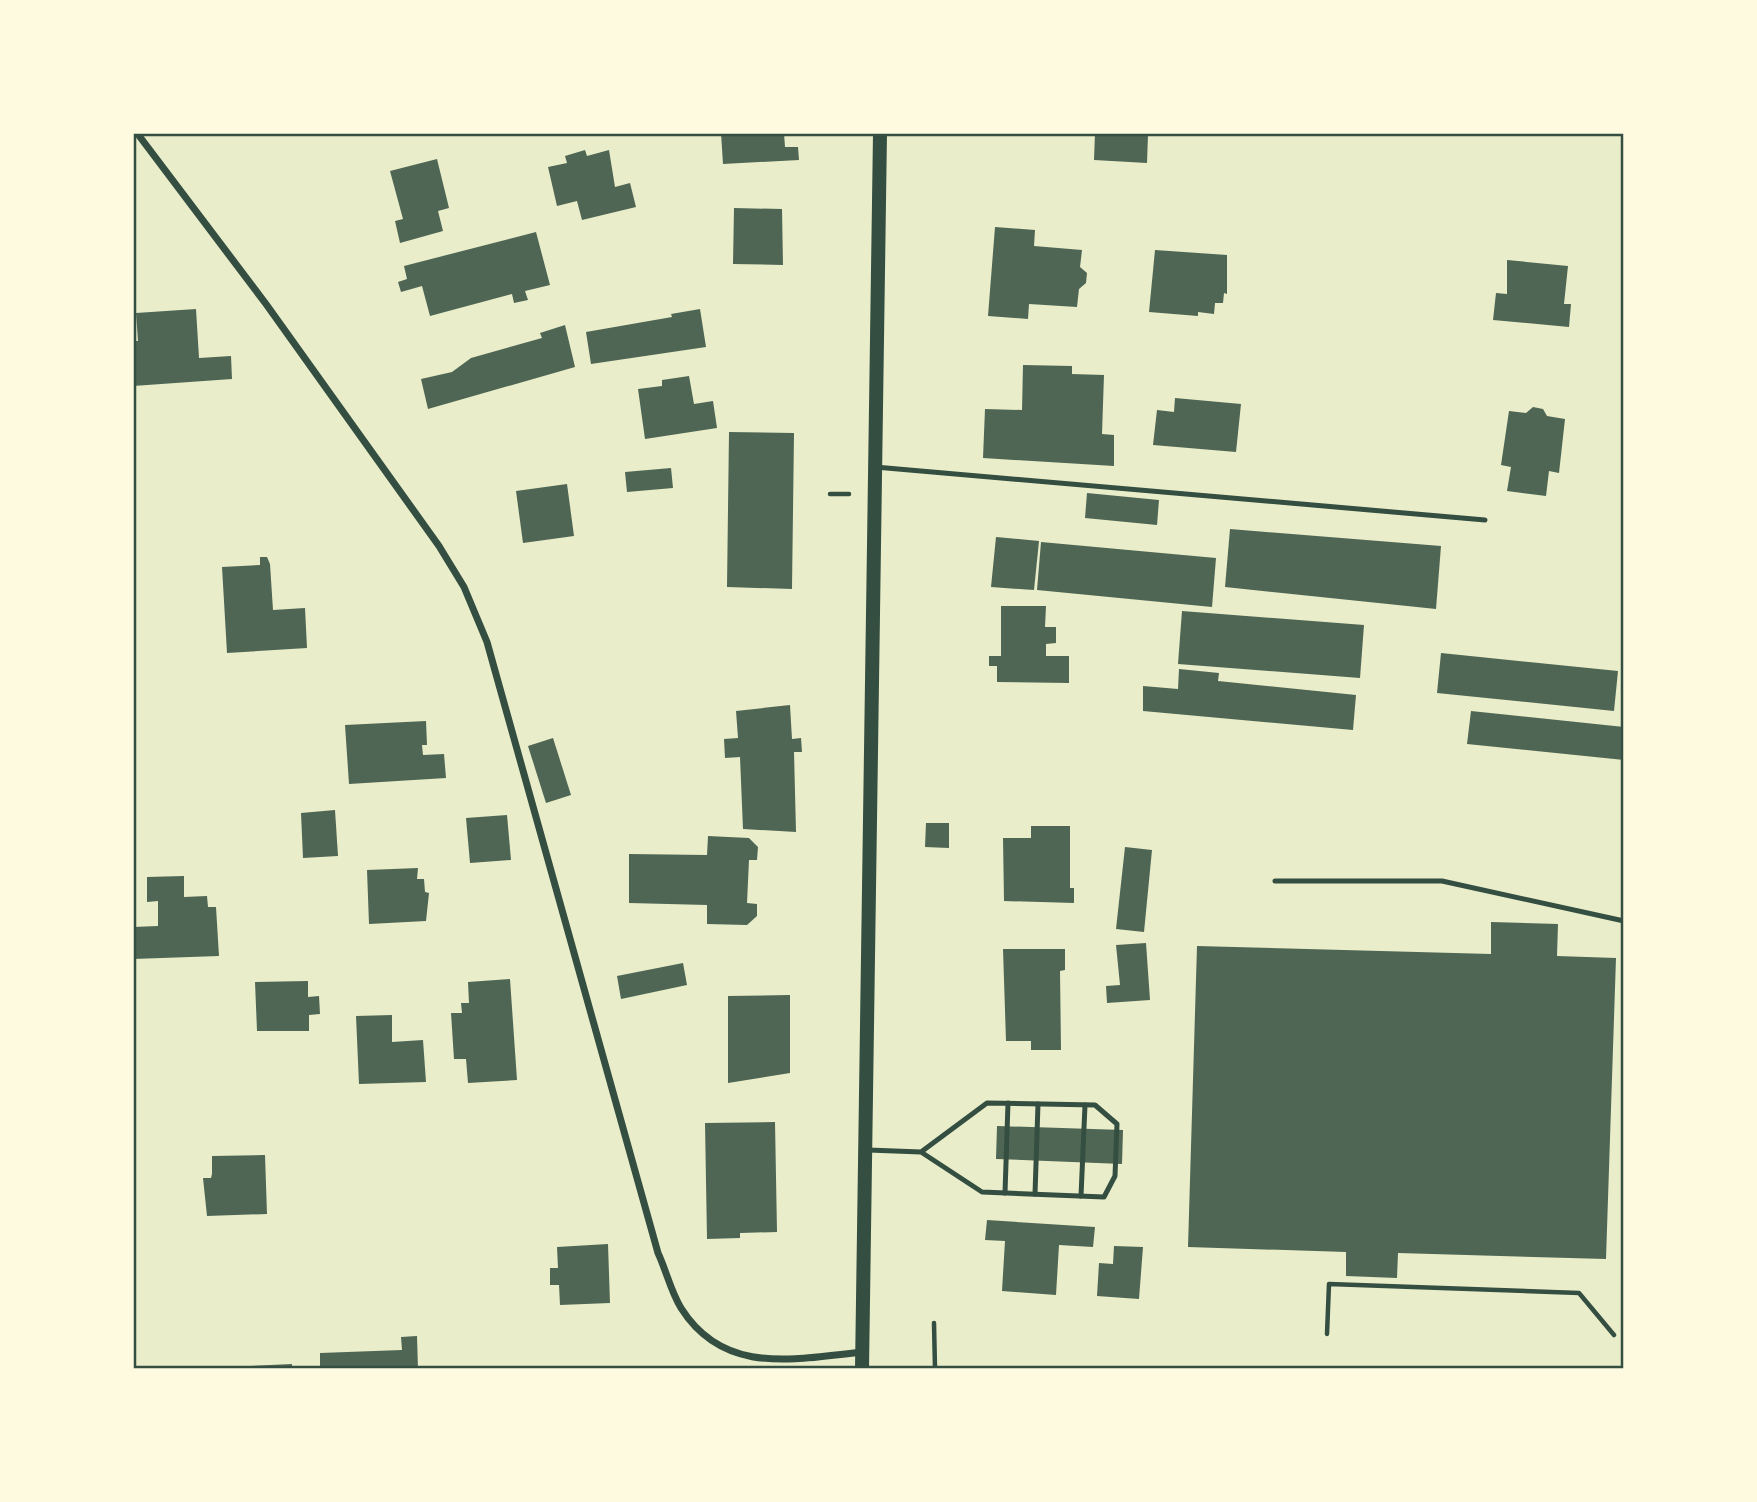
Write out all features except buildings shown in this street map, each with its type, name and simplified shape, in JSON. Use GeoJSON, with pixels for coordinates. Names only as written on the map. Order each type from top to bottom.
{"type":"FeatureCollection","features":[{"type":"Feature","properties":{"kind":"main road"},"geometry":{"type":"LineString","coordinates":[[862,1369],[880,133]]}},
{"type":"Feature","properties":{"kind":"street"},"geometry":{"type":"LineString","coordinates":[[137,133],[266,304],[432,536],[464,587],[487,642],[659,1253],[680,1307],[708,1341],[729,1352],[787,1357],[863,1352]]}},
{"type":"Feature","properties":{"kind":"lane"},"geometry":{"type":"LineString","coordinates":[[875,467],[1485,520]]}},
{"type":"Feature","properties":{"kind":"lane"},"geometry":{"type":"LineString","coordinates":[[1275,881],[1442,881],[1624,921]]}},
{"type":"Feature","properties":{"kind":"lane"},"geometry":{"type":"LineString","coordinates":[[865,1150],[921,1152],[982,1192],[1104,1197],[1115,1176],[1117,1124],[1095,1105],[987,1103],[921,1152]]}},
{"type":"Feature","properties":{"kind":"lane"},"geometry":{"type":"LineString","coordinates":[[1005,1193],[1008,1103]]}},
{"type":"Feature","properties":{"kind":"lane"},"geometry":{"type":"LineString","coordinates":[[1035,1194],[1038,1104]]}},
{"type":"Feature","properties":{"kind":"lane"},"geometry":{"type":"LineString","coordinates":[[1081,1196],[1085,1105]]}},
{"type":"Feature","properties":{"kind":"path"},"geometry":{"type":"LineString","coordinates":[[1327,1334],[1329,1284],[1579,1293],[1614,1335]]}},
{"type":"Feature","properties":{"kind":"path"},"geometry":{"type":"LineString","coordinates":[[934,1323],[935,1369]]}}]}
